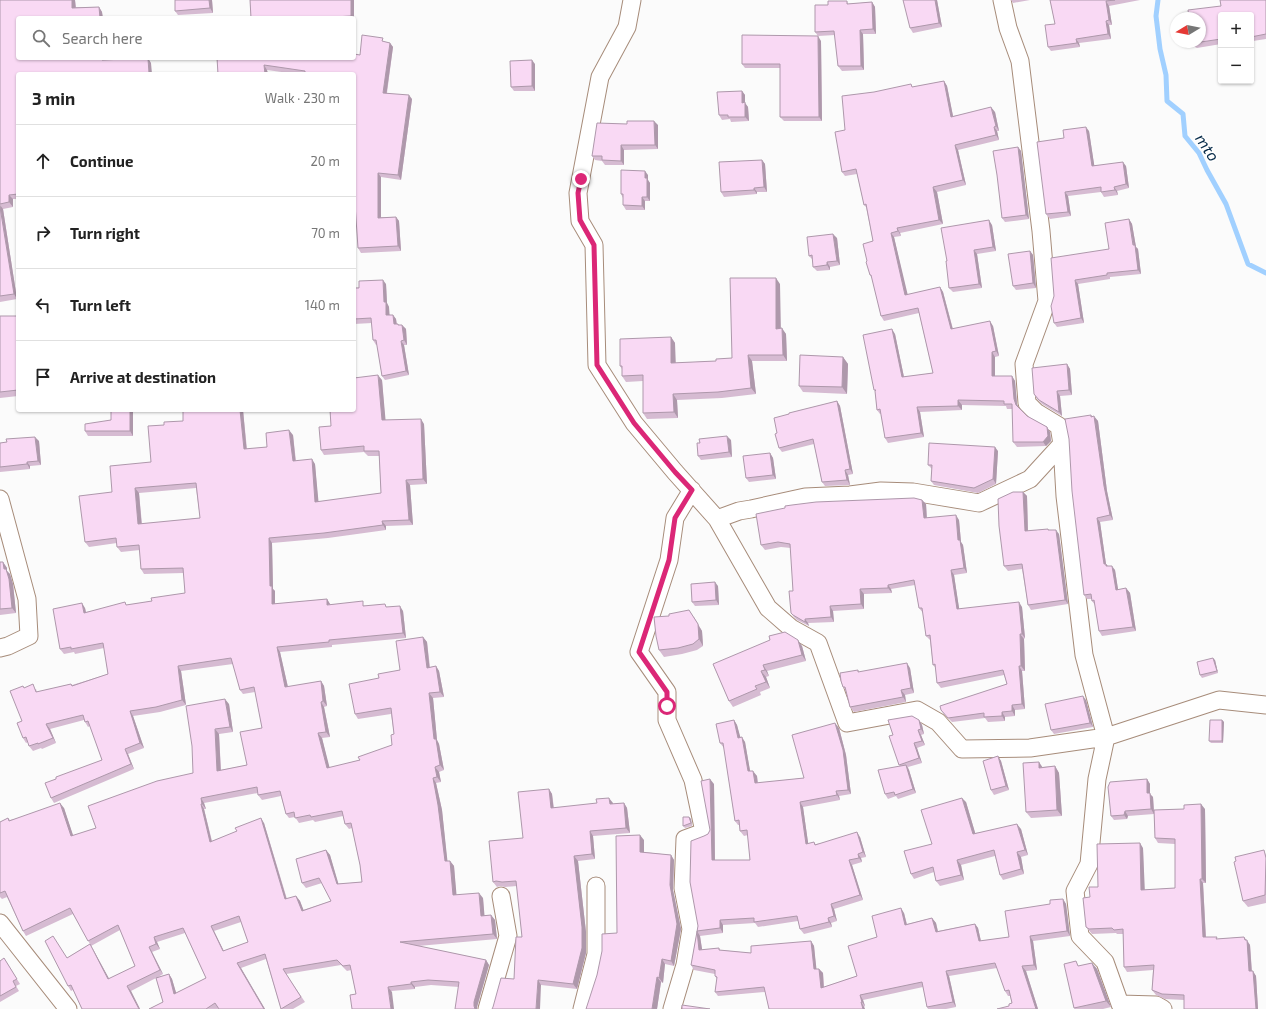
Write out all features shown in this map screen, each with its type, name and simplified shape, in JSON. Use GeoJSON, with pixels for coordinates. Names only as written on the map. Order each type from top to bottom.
{"type":"FeatureCollection","features":[{"type":"Feature","properties":{"kind":"street"},"geometry":{"type":"LineString","coordinates":[[632,0],[628,27],[600,77],[578,193],[580,220],[594,245],[597,365],[634,423],[717,519],[768,608],[791,628],[818,643],[847,723],[917,710],[938,722],[962,749],[1030,748],[1106,737],[1219,700],[1266,705]]}},
{"type":"Feature","properties":{"kind":"street"},"geometry":{"type":"LineString","coordinates":[[1002,0],[1008,28],[1020,61],[1041,231],[1047,301],[1024,364],[1027,402],[1036,412],[1059,426],[1062,444],[1065,496],[1084,655],[1106,737],[1097,779],[1089,864],[1076,892],[1080,936],[1105,962],[1120,1004],[1156,1005],[1162,1009]]}},
{"type":"Feature","properties":{"kind":"street"},"geometry":{"type":"LineString","coordinates":[[717,519],[739,510],[752,509],[805,497],[850,495],[880,491],[913,492],[979,502],[1030,479],[1062,444]]}},
{"type":"Feature","properties":{"kind":"street"},"geometry":{"type":"LineString","coordinates":[[672,1009],[684,965],[691,929],[683,888],[685,839],[704,832],[693,780],[666,720],[667,692],[639,652],[669,560],[675,518],[692,490]]}},
{"type":"Feature","properties":{"kind":"street"},"geometry":{"type":"LineString","coordinates":[[0,500],[27,599],[29,636],[8,646],[0,648]]}},
{"type":"Feature","properties":{"kind":"street"},"geometry":{"type":"LineString","coordinates":[[582,1009],[596,954],[596,886]]}},
{"type":"Feature","properties":{"kind":"street"},"geometry":{"type":"LineString","coordinates":[[487,1009],[508,936],[501,896]]}},
{"type":"Feature","properties":{"kind":"street"},"geometry":{"type":"LineString","coordinates":[[0,922],[68,1009]]}},
{"type":"Feature","properties":{"kind":"building"},"geometry":{"type":"Polygon","coordinates":[[[0,0],[72,0],[72,8],[99,7],[100,16],[16,16],[16,60],[148,60],[149,72],[16,72],[16,194],[9,195],[9,202],[0,204],[0,0]]]}},
{"type":"Feature","properties":{"kind":"building"},"geometry":{"type":"Polygon","coordinates":[[[175,0],[209,0],[210,8],[175,11],[175,0]]]}},
{"type":"Feature","properties":{"kind":"building"},"geometry":{"type":"Polygon","coordinates":[[[250,0],[351,0],[351,16],[251,16],[250,0]]]}},
{"type":"Feature","properties":{"kind":"building"},"geometry":{"type":"Polygon","coordinates":[[[903,0],[935,0],[939,23],[910,28],[903,0]]]}},
{"type":"Feature","properties":{"kind":"building"},"geometry":{"type":"Polygon","coordinates":[[[1050,0],[1115,0],[1106,1],[1109,20],[1106,21],[1108,34],[1076,39],[1077,43],[1048,47],[1045,25],[1055,24],[1050,0]]]}},
{"type":"Feature","properties":{"kind":"building"},"geometry":{"type":"Polygon","coordinates":[[[1220,0],[1266,0],[1266,34],[1254,36],[1254,12],[1218,12],[1218,39],[1206,41],[1206,12],[1188,12],[1188,10],[1221,6],[1220,0]]]}},
{"type":"Feature","properties":{"kind":"building"},"geometry":{"type":"Polygon","coordinates":[[[828,1],[847,1],[847,4],[872,2],[873,29],[860,30],[861,66],[838,66],[834,31],[815,32],[815,5],[828,5],[828,1]]]}},
{"type":"Feature","properties":{"kind":"building"},"geometry":{"type":"Polygon","coordinates":[[[362,35],[383,38],[382,41],[390,43],[383,93],[409,95],[398,175],[378,173],[378,218],[396,217],[398,246],[358,248],[356,219],[356,72],[305,72],[264,65],[265,72],[218,72],[217,60],[356,60],[356,54],[360,55],[362,35]]]}},
{"type":"Feature","properties":{"kind":"building"},"geometry":{"type":"Polygon","coordinates":[[[742,35],[818,36],[819,117],[780,117],[780,64],[742,64],[742,35]]]}},
{"type":"Feature","properties":{"kind":"building"},"geometry":{"type":"Polygon","coordinates":[[[532,60],[532,86],[511,87],[510,61],[532,60]]]}},
{"type":"Feature","properties":{"kind":"building"},"geometry":{"type":"Polygon","coordinates":[[[944,81],[951,117],[991,107],[996,126],[994,127],[996,135],[955,145],[963,180],[933,187],[939,220],[897,228],[898,231],[891,233],[905,295],[940,287],[951,329],[990,321],[996,351],[992,352],[992,376],[1012,376],[1016,405],[1027,416],[1047,427],[1048,436],[1043,442],[1013,442],[1012,404],[1004,404],[1004,401],[958,400],[958,406],[917,407],[921,433],[885,438],[880,409],[877,410],[876,390],[874,390],[863,335],[892,329],[902,377],[933,373],[918,308],[881,316],[871,275],[866,262],[863,244],[873,241],[866,204],[864,205],[856,169],[842,172],[835,132],[845,130],[842,96],[874,92],[911,84],[912,87],[944,81]]]}},
{"type":"Feature","properties":{"kind":"building"},"geometry":{"type":"Polygon","coordinates":[[[742,91],[742,103],[745,102],[745,117],[728,117],[728,115],[719,115],[717,92],[742,91]]]}},
{"type":"Feature","properties":{"kind":"building"},"geometry":{"type":"Polygon","coordinates":[[[627,121],[654,121],[655,145],[621,145],[621,161],[602,160],[602,156],[592,156],[597,123],[627,124],[627,121]]]}},
{"type":"Feature","properties":{"kind":"building"},"geometry":{"type":"Polygon","coordinates":[[[1086,127],[1092,166],[1123,162],[1126,184],[1114,187],[1115,190],[1101,192],[1101,187],[1065,192],[1068,212],[1046,214],[1037,142],[1064,138],[1063,130],[1086,127]]]}},
{"type":"Feature","properties":{"kind":"building"},"geometry":{"type":"Polygon","coordinates":[[[1018,147],[1026,215],[1002,218],[993,151],[1018,147]]]}},
{"type":"Feature","properties":{"kind":"building"},"geometry":{"type":"Polygon","coordinates":[[[762,160],[764,187],[754,188],[754,190],[721,192],[719,162],[762,160]]]}},
{"type":"Feature","properties":{"kind":"building"},"geometry":{"type":"Polygon","coordinates":[[[621,170],[645,171],[645,178],[647,178],[647,197],[642,197],[642,206],[623,205],[623,194],[621,194],[621,170]]]}},
{"type":"Feature","properties":{"kind":"building"},"geometry":{"type":"Polygon","coordinates":[[[0,207],[14,294],[0,296],[0,207]]]}},
{"type":"Feature","properties":{"kind":"building"},"geometry":{"type":"Polygon","coordinates":[[[1129,219],[1133,245],[1135,245],[1138,270],[1107,273],[1107,275],[1075,280],[1081,318],[1054,323],[1051,306],[1054,296],[1051,258],[1109,249],[1105,223],[1129,219]]]}},
{"type":"Feature","properties":{"kind":"building"},"geometry":{"type":"Polygon","coordinates":[[[989,220],[993,247],[974,250],[979,284],[949,288],[947,261],[941,228],[989,220]]]}},
{"type":"Feature","properties":{"kind":"building"},"geometry":{"type":"Polygon","coordinates":[[[833,234],[837,261],[827,262],[827,265],[813,267],[812,255],[809,256],[807,237],[833,234]]]}},
{"type":"Feature","properties":{"kind":"building"},"geometry":{"type":"Polygon","coordinates":[[[1030,251],[1033,283],[1013,286],[1008,254],[1030,251]]]}},
{"type":"Feature","properties":{"kind":"building"},"geometry":{"type":"Polygon","coordinates":[[[730,278],[776,278],[776,329],[782,328],[783,355],[748,355],[751,388],[718,392],[673,394],[674,412],[643,413],[643,375],[622,376],[622,366],[620,366],[620,339],[671,337],[671,363],[716,361],[716,359],[732,358],[730,278]]]}},
{"type":"Feature","properties":{"kind":"building"},"geometry":{"type":"Polygon","coordinates":[[[383,280],[386,315],[393,315],[394,324],[402,325],[404,340],[401,341],[406,371],[382,376],[376,340],[373,340],[371,318],[356,319],[356,288],[359,288],[359,281],[383,280]]]}},
{"type":"Feature","properties":{"kind":"building"},"geometry":{"type":"Polygon","coordinates":[[[0,316],[16,316],[16,390],[0,392],[0,316]]]}},
{"type":"Feature","properties":{"kind":"building"},"geometry":{"type":"Polygon","coordinates":[[[800,355],[843,357],[842,387],[799,386],[800,355]]]}},
{"type":"Feature","properties":{"kind":"building"},"geometry":{"type":"Polygon","coordinates":[[[1067,364],[1069,390],[1057,391],[1059,412],[1039,400],[1034,394],[1032,368],[1067,364]]]}},
{"type":"Feature","properties":{"kind":"building"},"geometry":{"type":"Polygon","coordinates":[[[378,375],[382,420],[421,419],[423,479],[406,480],[409,520],[382,521],[383,525],[324,533],[269,538],[272,604],[327,599],[327,605],[363,601],[363,606],[385,604],[386,607],[400,606],[403,633],[329,640],[329,642],[277,647],[285,687],[321,681],[323,701],[321,702],[326,732],[318,733],[327,768],[360,760],[358,757],[392,745],[391,735],[394,734],[391,708],[355,714],[349,684],[379,678],[378,674],[400,670],[396,641],[423,637],[427,668],[436,666],[440,692],[429,693],[434,739],[436,739],[440,765],[435,767],[437,777],[433,778],[445,861],[450,861],[453,895],[479,893],[481,916],[491,915],[493,934],[400,942],[486,960],[474,1002],[475,1009],[455,1009],[459,982],[428,980],[388,987],[391,1009],[352,1009],[350,995],[356,994],[350,965],[343,966],[337,960],[283,969],[301,997],[281,1009],[265,954],[237,963],[264,1009],[219,1009],[215,1003],[206,1009],[149,1009],[163,1002],[156,978],[169,974],[174,994],[206,978],[183,928],[154,937],[156,944],[149,947],[160,970],[127,986],[139,1009],[82,1009],[71,985],[68,986],[45,941],[53,936],[67,958],[90,944],[108,979],[135,966],[118,925],[88,941],[70,908],[23,931],[5,891],[0,893],[0,822],[8,818],[9,821],[60,803],[71,836],[96,828],[88,806],[157,781],[193,773],[192,746],[186,706],[225,699],[230,727],[215,729],[217,771],[247,765],[240,732],[262,728],[254,687],[240,690],[231,658],[178,666],[182,700],[156,707],[130,711],[140,743],[125,749],[131,764],[51,798],[45,783],[56,779],[56,777],[102,760],[88,721],[85,722],[83,715],[46,724],[53,738],[29,746],[26,737],[23,738],[17,723],[22,721],[10,691],[23,686],[24,688],[33,684],[36,692],[71,684],[72,686],[108,674],[103,643],[71,649],[71,647],[60,649],[53,609],[82,603],[84,613],[125,602],[126,605],[152,601],[151,598],[185,593],[183,568],[141,569],[139,545],[117,547],[116,538],[85,542],[79,496],[112,492],[110,466],[151,462],[148,426],[164,425],[164,422],[183,421],[183,412],[240,412],[244,449],[267,447],[266,433],[289,430],[293,461],[312,459],[315,502],[381,493],[379,451],[364,451],[364,446],[321,450],[319,427],[331,426],[330,412],[356,412],[356,378],[378,375]],[[196,483],[135,488],[138,524],[200,518],[196,483]],[[257,787],[201,798],[201,804],[210,842],[237,831],[235,828],[261,818],[285,899],[296,896],[302,911],[331,901],[319,878],[302,883],[296,859],[326,850],[337,884],[362,882],[351,823],[345,824],[342,811],[311,817],[310,815],[295,818],[294,812],[286,814],[280,791],[258,795],[257,787]],[[239,916],[211,926],[223,951],[248,942],[239,916]]]}},
{"type":"Feature","properties":{"kind":"building"},"geometry":{"type":"Polygon","coordinates":[[[837,401],[850,469],[845,470],[847,480],[822,482],[813,439],[779,448],[775,434],[777,433],[774,418],[837,401]]]}},
{"type":"Feature","properties":{"kind":"building"},"geometry":{"type":"Polygon","coordinates":[[[111,412],[130,412],[130,431],[85,431],[85,424],[111,420],[111,412]]]}},
{"type":"Feature","properties":{"kind":"building"},"geometry":{"type":"Polygon","coordinates":[[[1091,415],[1091,417],[1094,416],[1104,486],[1110,515],[1097,518],[1104,564],[1106,564],[1106,566],[1112,566],[1116,590],[1126,588],[1133,627],[1099,631],[1094,600],[1092,601],[1091,594],[1084,595],[1072,491],[1069,439],[1065,419],[1091,415]]]}},
{"type":"Feature","properties":{"kind":"building"},"geometry":{"type":"Polygon","coordinates":[[[727,436],[729,452],[698,456],[697,443],[700,443],[699,439],[727,436]]]}},
{"type":"Feature","properties":{"kind":"building"},"geometry":{"type":"Polygon","coordinates":[[[35,437],[38,461],[27,462],[27,464],[0,467],[0,443],[7,442],[6,439],[35,437]]]}},
{"type":"Feature","properties":{"kind":"building"},"geometry":{"type":"Polygon","coordinates":[[[929,443],[995,447],[993,479],[974,488],[931,481],[932,465],[928,465],[929,443]]]}},
{"type":"Feature","properties":{"kind":"building"},"geometry":{"type":"Polygon","coordinates":[[[770,453],[773,475],[746,478],[743,456],[770,453]]]}},
{"type":"Feature","properties":{"kind":"building"},"geometry":{"type":"Polygon","coordinates":[[[1013,492],[1023,492],[1025,531],[1048,529],[1056,530],[1065,600],[1028,605],[1022,564],[1004,566],[999,526],[998,499],[1013,492]]]}},
{"type":"Feature","properties":{"kind":"building"},"geometry":{"type":"Polygon","coordinates":[[[914,498],[922,500],[924,518],[956,515],[958,540],[960,540],[964,568],[951,570],[957,609],[1019,602],[1022,634],[1020,634],[1021,666],[1019,666],[1022,704],[1012,705],[1012,711],[1002,712],[1002,716],[984,717],[984,713],[948,718],[941,710],[940,706],[1007,684],[1003,670],[937,683],[935,664],[933,665],[930,635],[926,636],[922,608],[919,608],[914,580],[888,585],[888,588],[860,589],[861,604],[830,606],[831,617],[805,619],[805,622],[791,613],[789,591],[793,591],[790,544],[778,542],[761,545],[756,514],[785,508],[785,506],[816,502],[914,498]]]}},
{"type":"Feature","properties":{"kind":"building"},"geometry":{"type":"Polygon","coordinates":[[[0,562],[3,562],[4,569],[6,569],[9,579],[12,608],[0,609],[0,562]]]}},
{"type":"Feature","properties":{"kind":"building"},"geometry":{"type":"Polygon","coordinates":[[[715,582],[716,600],[692,602],[691,584],[715,582]]]}},
{"type":"Feature","properties":{"kind":"building"},"geometry":{"type":"Polygon","coordinates":[[[689,610],[698,624],[699,639],[693,644],[678,648],[659,650],[654,617],[669,616],[669,614],[689,610]]]}},
{"type":"Feature","properties":{"kind":"building"},"geometry":{"type":"Polygon","coordinates":[[[785,632],[798,640],[802,655],[763,665],[765,670],[761,671],[766,682],[755,686],[757,689],[729,701],[713,664],[770,640],[769,636],[785,632]]]}},
{"type":"Feature","properties":{"kind":"building"},"geometry":{"type":"Polygon","coordinates":[[[1213,658],[1217,671],[1200,675],[1197,662],[1213,658]]]}},
{"type":"Feature","properties":{"kind":"building"},"geometry":{"type":"Polygon","coordinates":[[[907,663],[911,688],[901,690],[903,697],[850,707],[845,687],[843,687],[841,681],[840,673],[858,670],[858,672],[907,663]]]}},
{"type":"Feature","properties":{"kind":"building"},"geometry":{"type":"Polygon","coordinates":[[[1083,696],[1090,723],[1051,730],[1045,704],[1083,696]]]}},
{"type":"Feature","properties":{"kind":"building"},"geometry":{"type":"Polygon","coordinates":[[[912,716],[919,720],[921,729],[918,730],[922,741],[914,743],[919,758],[899,765],[889,736],[893,735],[888,720],[912,716]]]}},
{"type":"Feature","properties":{"kind":"building"},"geometry":{"type":"Polygon","coordinates":[[[734,720],[738,738],[742,737],[748,771],[753,771],[755,783],[804,778],[792,735],[835,723],[843,750],[848,790],[836,791],[837,795],[800,802],[806,844],[814,842],[815,845],[857,832],[863,852],[858,854],[859,858],[849,860],[860,895],[831,904],[834,916],[828,918],[829,922],[800,929],[797,916],[754,922],[754,918],[720,920],[720,928],[697,931],[698,926],[690,882],[691,841],[708,834],[710,830],[701,781],[710,779],[712,860],[750,860],[747,830],[740,831],[739,820],[735,821],[723,743],[720,743],[716,724],[734,720]]]}},
{"type":"Feature","properties":{"kind":"building"},"geometry":{"type":"Polygon","coordinates":[[[1210,720],[1222,720],[1222,741],[1209,741],[1210,720]]]}},
{"type":"Feature","properties":{"kind":"building"},"geometry":{"type":"Polygon","coordinates":[[[998,756],[1006,786],[991,790],[983,761],[998,756]]]}},
{"type":"Feature","properties":{"kind":"building"},"geometry":{"type":"Polygon","coordinates":[[[1039,762],[1039,768],[1055,766],[1057,810],[1026,812],[1023,763],[1039,762]]]}},
{"type":"Feature","properties":{"kind":"building"},"geometry":{"type":"Polygon","coordinates":[[[906,765],[913,789],[895,795],[894,792],[885,794],[878,770],[906,765]]]}},
{"type":"Feature","properties":{"kind":"building"},"geometry":{"type":"Polygon","coordinates":[[[1147,779],[1147,793],[1150,793],[1151,809],[1125,811],[1124,815],[1111,816],[1108,787],[1110,782],[1147,779]]]}},
{"type":"Feature","properties":{"kind":"building"},"geometry":{"type":"Polygon","coordinates":[[[549,789],[551,808],[597,803],[596,799],[609,798],[610,804],[624,803],[626,828],[590,831],[592,854],[574,856],[582,927],[582,948],[573,984],[538,980],[536,1009],[492,1009],[501,978],[514,979],[516,937],[522,937],[516,881],[493,882],[489,841],[523,838],[518,792],[549,789]]]}},
{"type":"Feature","properties":{"kind":"building"},"geometry":{"type":"Polygon","coordinates":[[[962,798],[973,834],[1017,824],[1025,850],[1017,852],[1021,869],[1000,875],[994,850],[957,860],[961,875],[936,881],[933,867],[911,874],[904,851],[932,844],[921,810],[962,798]]]}},
{"type":"Feature","properties":{"kind":"building"},"geometry":{"type":"Polygon","coordinates":[[[1201,804],[1202,879],[1200,879],[1203,937],[1217,937],[1216,939],[1244,937],[1245,940],[1247,940],[1249,971],[1253,971],[1256,1009],[1184,1009],[1184,995],[1162,994],[1152,990],[1154,965],[1124,967],[1123,929],[1089,929],[1086,927],[1083,898],[1090,897],[1089,887],[1098,887],[1097,844],[1140,843],[1141,890],[1175,888],[1175,839],[1155,838],[1154,810],[1184,809],[1184,805],[1201,804]]]}},
{"type":"Feature","properties":{"kind":"building"},"geometry":{"type":"Polygon","coordinates":[[[683,817],[689,817],[691,823],[683,826],[683,817]]]}},
{"type":"Feature","properties":{"kind":"building"},"geometry":{"type":"Polygon","coordinates":[[[640,835],[640,852],[671,855],[670,885],[677,924],[671,961],[662,959],[659,978],[657,977],[652,1009],[586,1009],[597,975],[602,951],[602,934],[617,933],[616,836],[640,835]]]}},
{"type":"Feature","properties":{"kind":"building"},"geometry":{"type":"Polygon","coordinates":[[[1264,850],[1266,858],[1265,895],[1243,901],[1234,862],[1236,861],[1235,857],[1264,850]]]}},
{"type":"Feature","properties":{"kind":"building"},"geometry":{"type":"Polygon","coordinates":[[[1063,899],[1067,931],[1030,936],[1034,965],[1022,966],[1036,1009],[997,1009],[1009,1006],[1009,1004],[1012,1003],[1009,990],[1005,991],[995,963],[946,971],[953,1002],[927,1007],[922,982],[860,995],[863,1009],[769,1009],[764,987],[715,992],[717,977],[715,976],[715,970],[691,965],[697,931],[699,950],[719,948],[719,950],[751,953],[751,946],[811,941],[814,969],[819,969],[821,988],[857,976],[848,946],[877,937],[872,916],[901,908],[905,925],[932,918],[936,932],[975,924],[979,941],[1009,937],[1005,911],[1050,904],[1050,900],[1063,899]]]}},
{"type":"Feature","properties":{"kind":"building"},"geometry":{"type":"Polygon","coordinates":[[[4,958],[17,979],[13,981],[16,987],[0,996],[0,961],[4,958]]]}},
{"type":"Feature","properties":{"kind":"building"},"geometry":{"type":"Polygon","coordinates":[[[1076,961],[1078,966],[1092,963],[1106,1001],[1074,1008],[1064,964],[1076,961]]]}},
{"type":"Feature","properties":{"kind":"building"},"geometry":{"type":"Polygon","coordinates":[[[682,1005],[710,1009],[682,1009],[682,1005]]]}},
{"type":"Feature","properties":{"kind":"waterway","name":"mto"},"geometry":{"type":"LineString","coordinates":[[1158,0],[1156,16],[1160,49],[1166,75],[1167,101],[1183,114],[1185,136],[1199,153],[1226,204],[1248,264],[1266,273]]}},
{"type":"Feature","properties":{"kind":"route"},"geometry":{"type":"LineString","coordinates":[[581,179],[578,193],[580,220],[594,245],[597,365],[634,423],[692,490],[675,518],[669,560],[639,652],[667,692],[667,706]]}}]}
